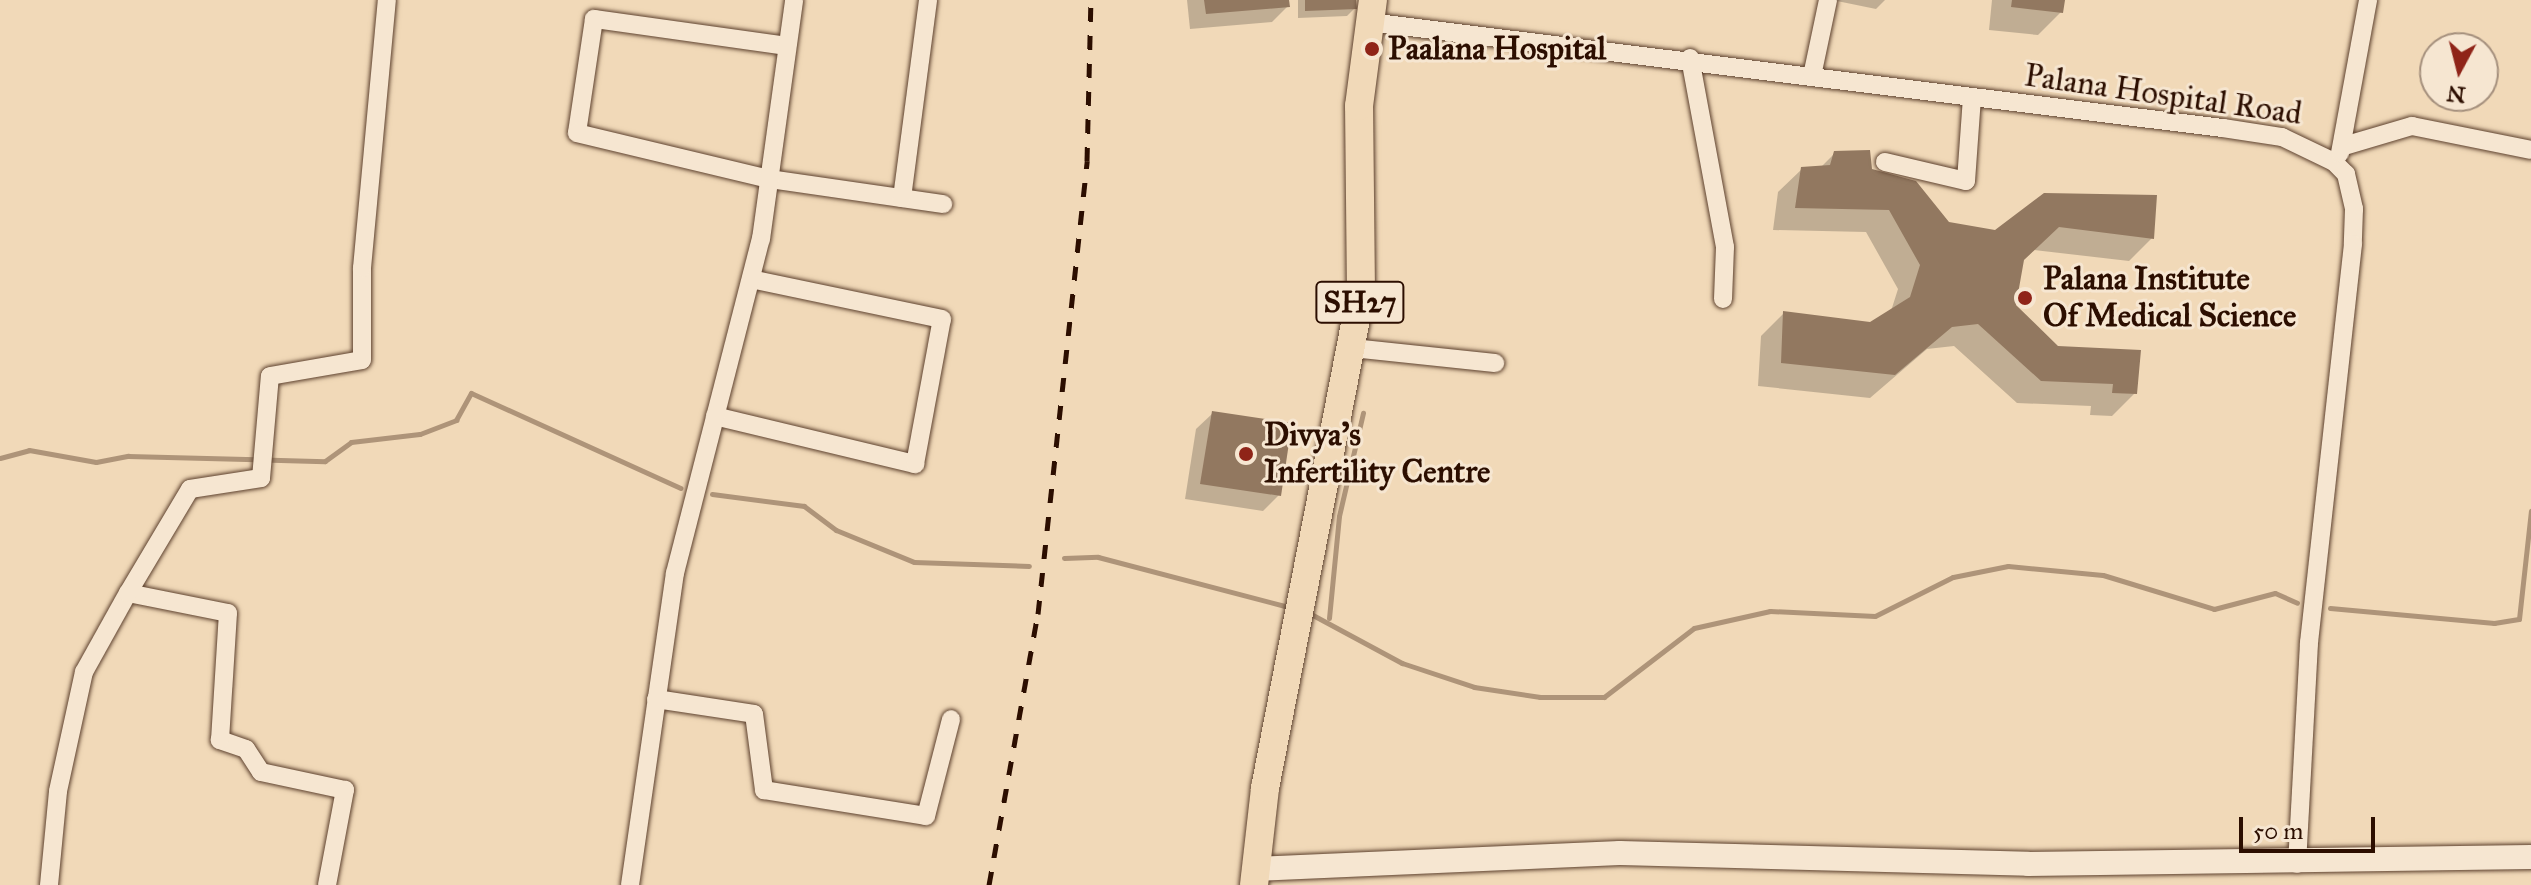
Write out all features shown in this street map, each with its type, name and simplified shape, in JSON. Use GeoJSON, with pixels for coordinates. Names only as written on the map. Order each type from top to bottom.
{"type":"FeatureCollection","features":[{"type":"Feature","properties":{"kind":"main road","name":"SH27"},"geometry":{"type":"LineString","coordinates":[[1254,877],[1361,293],[1359,106],[1371,11]]}},
{"type":"Feature","properties":{"kind":"street"},"geometry":{"type":"LineString","coordinates":[[49,885],[58,791],[84,672],[190,489],[261,475],[270,376],[362,360],[362,268],[387,0]]}},
{"type":"Feature","properties":{"kind":"street"},"geometry":{"type":"LineString","coordinates":[[630,885],[675,573],[751,279],[769,179],[794,0]]}},
{"type":"Feature","properties":{"kind":"street"},"geometry":{"type":"LineString","coordinates":[[902,198],[928,0]]}},
{"type":"Feature","properties":{"kind":"street"},"geometry":{"type":"LineString","coordinates":[[1812,76],[1828,0]]}},
{"type":"Feature","properties":{"kind":"street"},"geometry":{"type":"LineString","coordinates":[[2334,162],[2344,146],[2368,0]]}},
{"type":"Feature","properties":{"kind":"street","name":"Palana Hospital Road"},"geometry":{"type":"LineString","coordinates":[[1371,11],[1812,76],[2282,137],[2334,162],[2346,174],[2354,209],[2353,244],[2309,643],[2297,864]]}},
{"type":"Feature","properties":{"kind":"street"},"geometry":{"type":"LineString","coordinates":[[787,46],[594,19],[577,133],[769,179],[943,204]]}},
{"type":"Feature","properties":{"kind":"street"},"geometry":{"type":"LineString","coordinates":[[1690,58],[1725,247],[1723,299]]}},
{"type":"Feature","properties":{"kind":"street"},"geometry":{"type":"LineString","coordinates":[[1885,162],[1966,181],[1972,98]]}},
{"type":"Feature","properties":{"kind":"street"},"geometry":{"type":"LineString","coordinates":[[2344,146],[2412,126],[2531,150]]}},
{"type":"Feature","properties":{"kind":"street"},"geometry":{"type":"LineString","coordinates":[[715,416],[915,464],[942,319],[751,279]]}},
{"type":"Feature","properties":{"kind":"street"},"geometry":{"type":"LineString","coordinates":[[1352,348],[1495,363]]}},
{"type":"Feature","properties":{"kind":"street"},"geometry":{"type":"LineString","coordinates":[[128,593],[228,613],[220,740],[246,749],[261,772],[345,790],[327,885]]}},
{"type":"Feature","properties":{"kind":"street"},"geometry":{"type":"LineString","coordinates":[[656,699],[754,714],[764,790],[926,816],[951,719]]}},
{"type":"Feature","properties":{"kind":"street"},"geometry":{"type":"LineString","coordinates":[[1254,877],[1620,853],[2297,864],[2531,857]]}},
{"type":"Feature","properties":{"kind":"building"},"geometry":{"type":"Polygon","coordinates":[[[1204,0],[1289,0],[1290,7],[1206,14],[1204,0]]]}},
{"type":"Feature","properties":{"kind":"building"},"geometry":{"type":"Polygon","coordinates":[[[1305,0],[1356,0],[1357,9],[1305,11],[1305,0]]]}},
{"type":"Feature","properties":{"kind":"building"},"geometry":{"type":"Polygon","coordinates":[[[2012,0],[2065,0],[2063,13],[2011,7],[2012,0]]]}},
{"type":"Feature","properties":{"kind":"building","name":"Palana Institute Of Medical Science"},"geometry":{"type":"Polygon","coordinates":[[[1870,150],[1872,169],[1916,181],[1949,222],[1995,230],[2044,193],[2157,195],[2154,239],[2059,227],[2024,260],[2016,305],[2058,346],[2141,350],[2137,394],[2112,393],[2113,384],[2041,381],[1978,324],[1952,327],[1895,375],[1781,363],[1783,311],[1870,322],[1910,297],[1920,265],[1889,210],[1795,208],[1801,167],[1830,165],[1834,151],[1870,150]]]}},
{"type":"Feature","properties":{"kind":"building","name":"Divya's Infertility Centre"},"geometry":{"type":"Polygon","coordinates":[[[1212,411],[1292,423],[1281,496],[1200,484],[1212,411]]]}},
{"type":"Feature","properties":{"kind":"waterway"},"geometry":{"type":"LineString","coordinates":[[0,458],[29,450],[96,462],[128,456],[325,461],[351,442],[420,434],[456,420],[471,393],[680,488]]}},
{"type":"Feature","properties":{"kind":"waterway"},"geometry":{"type":"LineString","coordinates":[[1329,618],[1339,516],[1363,413]]}},
{"type":"Feature","properties":{"kind":"waterway"},"geometry":{"type":"LineString","coordinates":[[712,494],[804,506],[836,530],[914,562],[1029,566]]}},
{"type":"Feature","properties":{"kind":"waterway"},"geometry":{"type":"LineString","coordinates":[[2330,608],[2494,623],[2519,619],[2531,511]]}},
{"type":"Feature","properties":{"kind":"waterway"},"geometry":{"type":"LineString","coordinates":[[1064,558],[1098,557],[1292,608]]}},
{"type":"Feature","properties":{"kind":"waterway"},"geometry":{"type":"LineString","coordinates":[[1309,613],[1402,663],[1474,687],[1540,697],[1604,697],[1694,628],[1770,611],[1875,616],[1953,577],[2008,566],[2103,575],[2214,609],[2275,593],[2297,603]]}},
{"type":"Feature","properties":{"kind":"railway"},"geometry":{"type":"LineString","coordinates":[[989,885],[1038,614],[1087,161],[1091,0]]}},
{"type":"Feature","properties":{"kind":"place","name":"Paalana Hospital"},"geometry":{"type":"Point","coordinates":[1372,49]}},
{"type":"Feature","properties":{"kind":"place","name":"Palana Institute Of Medical Science"},"geometry":{"type":"Point","coordinates":[2025,298]}},
{"type":"Feature","properties":{"kind":"place","name":"Divya's Infertility Centre"},"geometry":{"type":"Point","coordinates":[1246,454]}}]}
